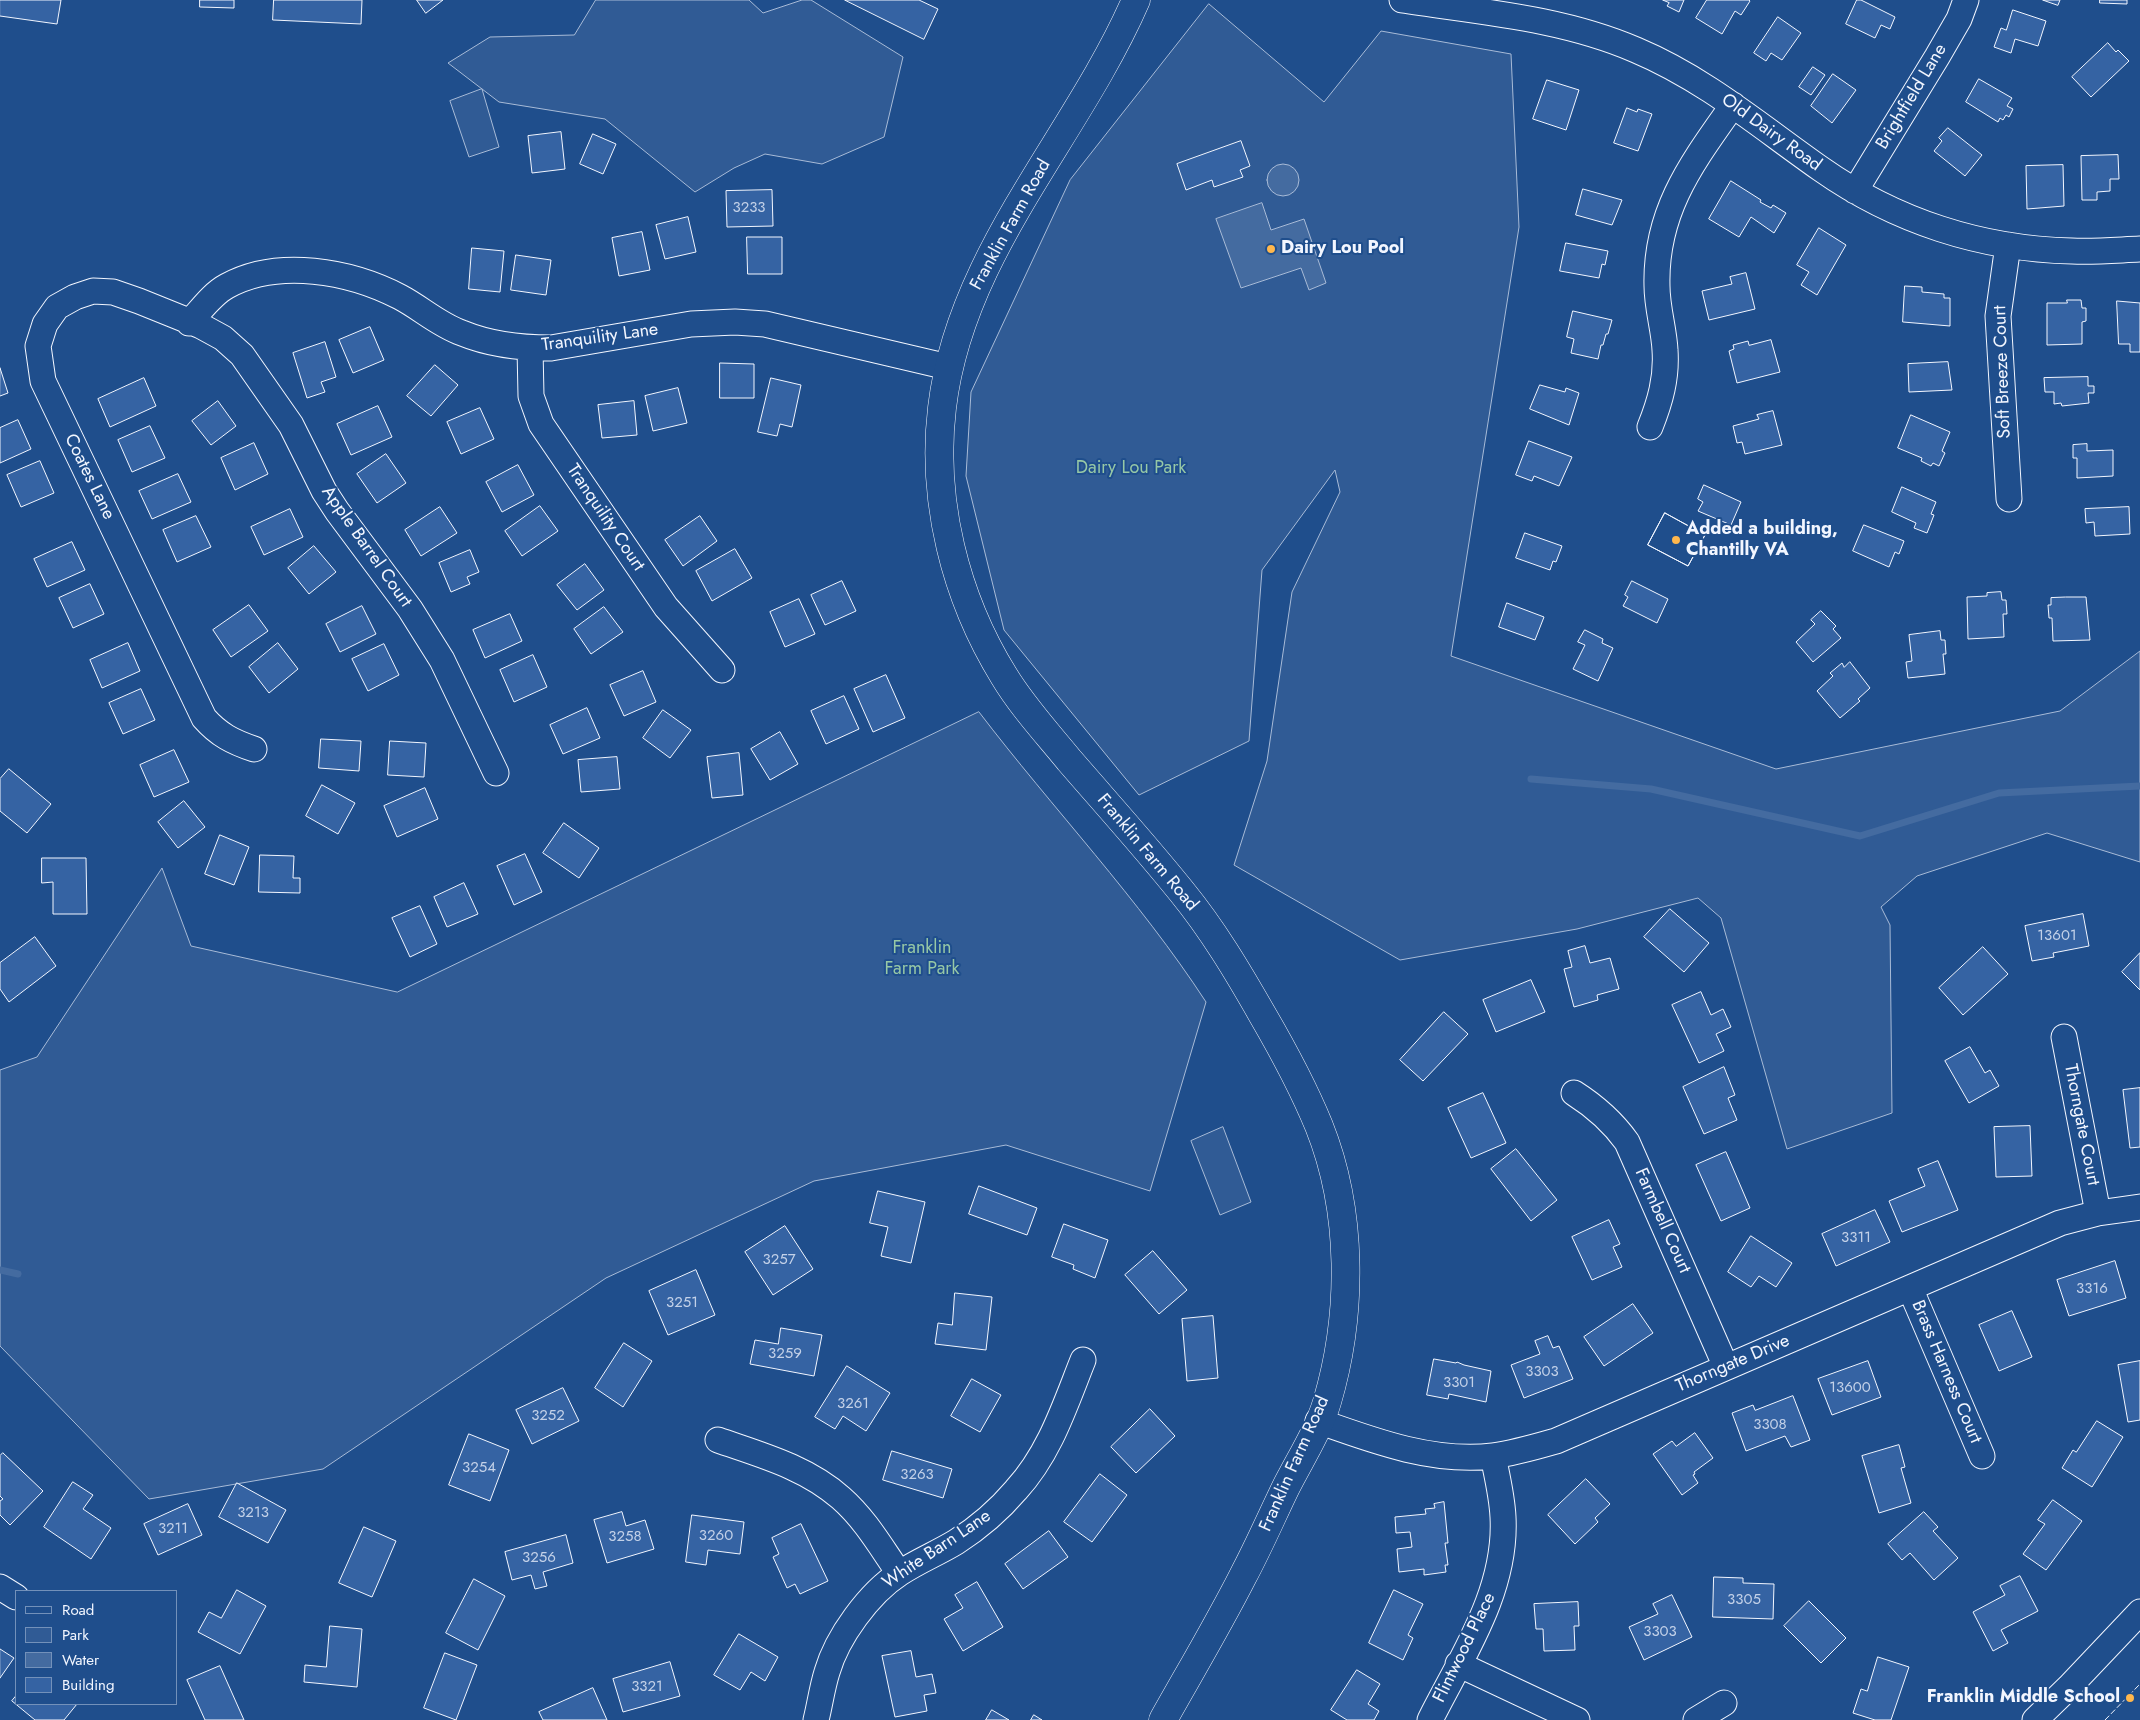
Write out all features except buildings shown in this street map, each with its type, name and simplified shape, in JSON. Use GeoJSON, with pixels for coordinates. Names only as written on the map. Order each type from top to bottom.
{"type":"FeatureCollection","features":[{"type":"Feature","properties":{"kind":"main road","name":"Franklin Farm Road"},"geometry":{"type":"LineString","coordinates":[[1136,0],[1124,28],[1068,126],[1002,234],[977,283],[961,322],[948,367],[939,455],[948,534],[959,578],[976,622],[1004,677],[1036,721],[1187,898],[1219,944],[1282,1049],[1320,1128],[1331,1161],[1341,1213],[1346,1266],[1344,1300],[1338,1352],[1326,1405],[1243,1577],[1163,1720]]}},
{"type":"Feature","properties":{"kind":"street","name":"Old Dairy Road"},"geometry":{"type":"LineString","coordinates":[[1402,0],[1543,20],[1590,33],[1636,50],[1673,68],[1733,105],[1855,191],[1888,210],[1931,227],[2008,246],[2072,251],[2140,249]]}},
{"type":"Feature","properties":{"kind":"street","name":"Brightfield Lane"},"geometry":{"type":"LineString","coordinates":[[1855,191],[1937,57],[1959,19],[1966,0]]}},
{"type":"Feature","properties":{"kind":"street"},"geometry":{"type":"LineString","coordinates":[[1650,427],[1661,398],[1665,376],[1665,349],[1659,319],[1656,285],[1663,229],[1674,197],[1690,166],[1733,105]]}},
{"type":"Feature","properties":{"kind":"street","name":"Soft Breeze Court"},"geometry":{"type":"LineString","coordinates":[[2008,246],[1998,316],[2010,499]]}},
{"type":"Feature","properties":{"kind":"street","name":"Tranquility Lane"},"geometry":{"type":"LineString","coordinates":[[190,323],[207,302],[226,287],[248,277],[273,272],[306,271],[338,275],[370,284],[400,298],[431,318],[461,333],[494,344],[551,348],[598,342],[691,324],[735,322],[765,324],[948,367]]}},
{"type":"Feature","properties":{"kind":"street","name":"Coates Lane"},"geometry":{"type":"LineString","coordinates":[[190,323],[113,292],[93,291],[75,297],[57,308],[45,324],[38,346],[39,365],[42,380],[204,718],[217,732],[232,742],[254,749]]}},
{"type":"Feature","properties":{"kind":"street","name":"Apple Barrel Court"},"geometry":{"type":"LineString","coordinates":[[190,323],[201,326],[223,338],[242,355],[291,425],[324,491],[410,609],[442,660],[496,773]]}},
{"type":"Feature","properties":{"kind":"street","name":"Tranquility Court"},"geometry":{"type":"LineString","coordinates":[[530,348],[531,396],[541,424],[666,607],[722,670]]}},
{"type":"Feature","properties":{"kind":"street","name":"Thorngate Court"},"geometry":{"type":"LineString","coordinates":[[2064,1037],[2098,1213]]}},
{"type":"Feature","properties":{"kind":"street","name":"Farmbell Court"},"geometry":{"type":"LineString","coordinates":[[1574,1093],[1612,1122],[1627,1142],[1726,1368]]}},
{"type":"Feature","properties":{"kind":"street","name":"Thorngate Drive"},"geometry":{"type":"LineString","coordinates":[[1318,1421],[1395,1447],[1427,1454],[1475,1457],[1493,1456],[1525,1450],[1556,1441],[2060,1223],[2098,1213],[2140,1207]]}},
{"type":"Feature","properties":{"kind":"street","name":"Brass Harness Court"},"geometry":{"type":"LineString","coordinates":[[1910,1288],[1982,1456]]}},
{"type":"Feature","properties":{"kind":"street","name":"White Barn Lane"},"geometry":{"type":"LineString","coordinates":[[816,1720],[827,1671],[838,1646],[852,1622],[878,1591],[899,1573],[957,1541],[989,1517],[1017,1490],[1041,1458],[1053,1434],[1083,1360]]}},
{"type":"Feature","properties":{"kind":"street"},"geometry":{"type":"LineString","coordinates":[[718,1440],[788,1464],[821,1482],[842,1498],[868,1527],[899,1573]]}},
{"type":"Feature","properties":{"kind":"street","name":"Flintwood Place"},"geometry":{"type":"LineString","coordinates":[[1430,1720],[1489,1603],[1498,1576],[1503,1546],[1503,1515],[1493,1456]]}},
{"type":"Feature","properties":{"kind":"street"},"geometry":{"type":"LineString","coordinates":[[0,1587],[15,1596]]}},
{"type":"Feature","properties":{"kind":"street"},"geometry":{"type":"LineString","coordinates":[[2035,1720],[2140,1612]]}},
{"type":"Feature","properties":{"kind":"street"},"geometry":{"type":"LineString","coordinates":[[1458,1664],[1577,1720]]}},
{"type":"Feature","properties":{"kind":"street"},"geometry":{"type":"LineString","coordinates":[[1696,1720],[1724,1703]]}},
{"type":"Feature","properties":{"kind":"green space"},"geometry":{"type":"Polygon","coordinates":[[[596,0],[749,0],[763,13],[802,0],[811,0],[903,57],[884,137],[822,164],[765,154],[734,168],[695,192],[605,119],[499,102],[448,63],[490,37],[574,35],[596,0]]]}},
{"type":"Feature","properties":{"kind":"green space","name":"Dairy Lou Park"},"geometry":{"type":"Polygon","coordinates":[[[1209,4],[1324,102],[1381,31],[1511,54],[1519,227],[1451,656],[1776,769],[2060,711],[2140,651],[2140,862],[2047,833],[1917,876],[1881,907],[1890,925],[1892,1113],[1787,1149],[1721,918],[1698,898],[1577,929],[1400,960],[1234,865],[1267,761],[1292,592],[1340,492],[1335,470],[1262,570],[1249,741],[1139,795],[1004,630],[966,476],[971,392],[1070,180],[1209,4]]]}},
{"type":"Feature","properties":{"kind":"green space"},"geometry":{"type":"Polygon","coordinates":[[[482,89],[499,147],[469,157],[450,101],[482,89]]]}},
{"type":"Feature","properties":{"kind":"green space","name":"Franklin Farm Park"},"geometry":{"type":"Polygon","coordinates":[[[979,712],[1153,927],[1206,1002],[1150,1191],[1006,1145],[814,1181],[606,1278],[323,1469],[149,1499],[0,1346],[0,1070],[37,1057],[162,868],[191,946],[397,992],[979,712]]]}},
{"type":"Feature","properties":{"kind":"green space"},"geometry":{"type":"Polygon","coordinates":[[[1223,1127],[1251,1202],[1220,1215],[1191,1141],[1223,1127]]]}},
{"type":"Feature","properties":{"kind":"water","name":"Dairy Lou Pool"},"geometry":{"type":"Polygon","coordinates":[[[1283,164],[1295,168],[1299,180],[1295,192],[1283,196],[1271,192],[1267,180],[1271,168],[1283,164]]]}},
{"type":"Feature","properties":{"kind":"water","name":"Dairy Lou Pool"},"geometry":{"type":"Polygon","coordinates":[[[1262,203],[1271,230],[1304,219],[1326,283],[1309,290],[1301,268],[1241,288],[1216,219],[1262,203]]]}},
{"type":"Feature","properties":{"kind":"waterway"},"geometry":{"type":"LineString","coordinates":[[1531,779],[1651,789],[1860,836],[1999,793],[2140,786]]}},
{"type":"Feature","properties":{"kind":"waterway"},"geometry":{"type":"LineString","coordinates":[[0,1270],[18,1274]]}},
{"type":"Feature","properties":{"kind":"fence"},"geometry":{"type":"LineString","coordinates":[[2105,1720],[2140,1684]]}},
{"type":"Feature","properties":{"kind":"place","name":"Dairy Lou Pool"},"geometry":{"type":"Point","coordinates":[1271,249]}},
{"type":"Feature","properties":{"kind":"place","name":"Added a building, Chantilly VA"},"geometry":{"type":"Point","coordinates":[1676,540]}},
{"type":"Feature","properties":{"kind":"place","name":"Franklin Middle School"},"geometry":{"type":"Point","coordinates":[2130,1698]}}]}
